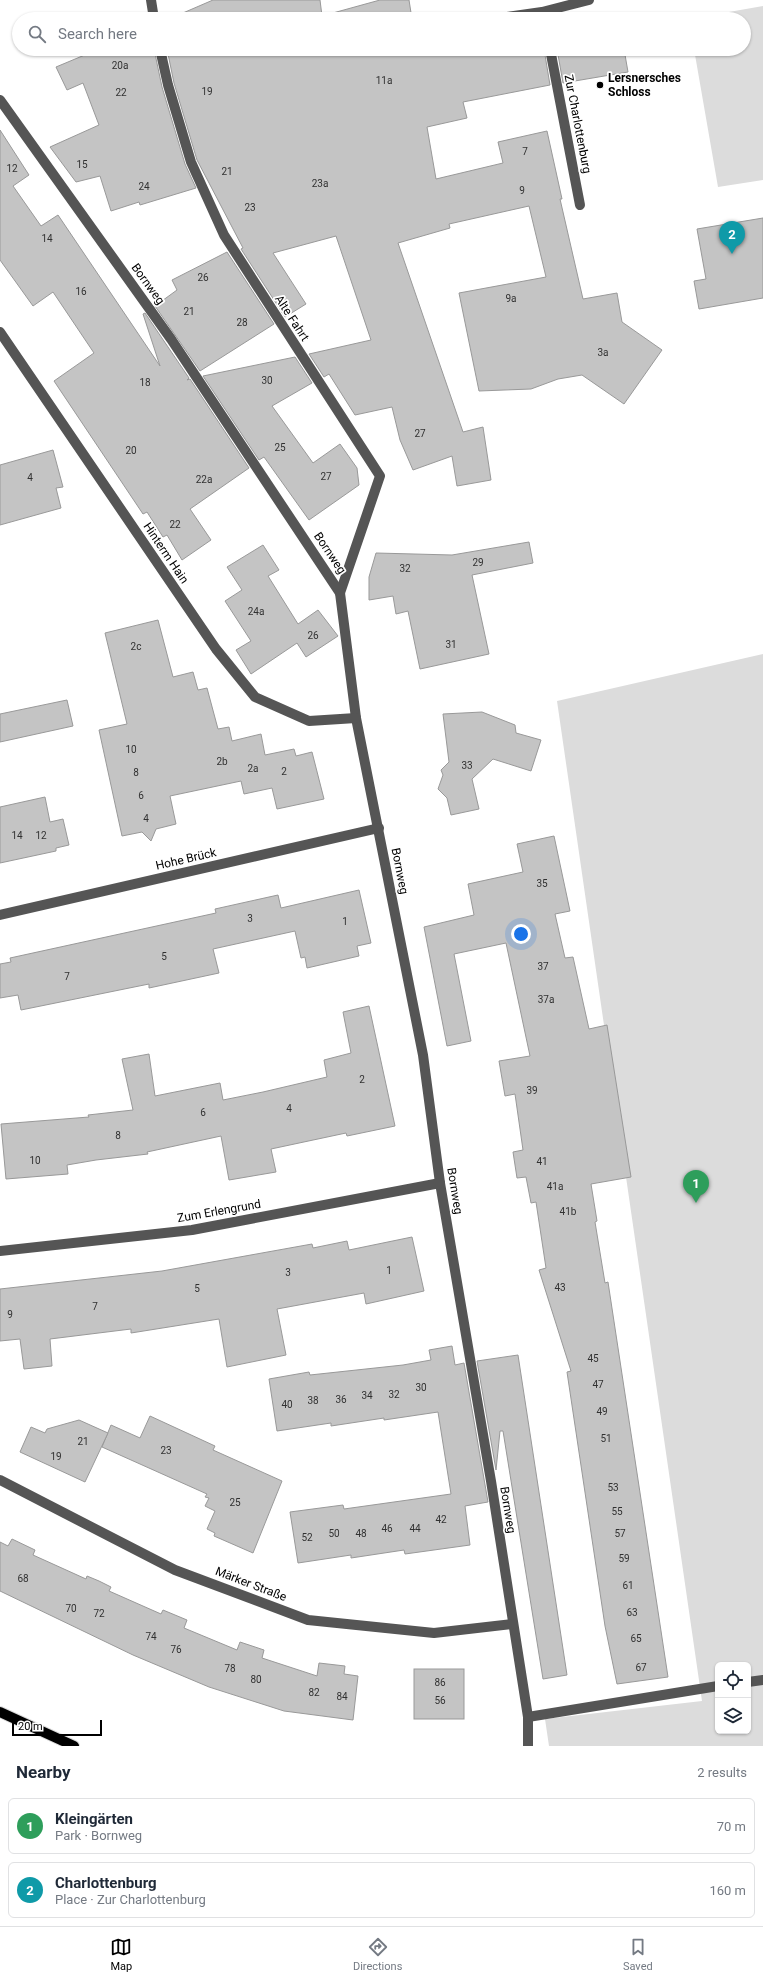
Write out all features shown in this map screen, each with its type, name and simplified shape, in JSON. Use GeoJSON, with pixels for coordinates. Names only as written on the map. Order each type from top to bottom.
{"type":"FeatureCollection","features":[{"type":"Feature","properties":{"kind":"main road"},"geometry":{"type":"LineString","coordinates":[[0,1712],[74,1746]]}},
{"type":"Feature","properties":{"kind":"street"},"geometry":{"type":"LineString","coordinates":[[151,0],[153,12]]}},
{"type":"Feature","properties":{"kind":"street"},"geometry":{"type":"LineString","coordinates":[[552,12],[589,0]]}},
{"type":"Feature","properties":{"kind":"street","name":"Alte Fahrt"},"geometry":{"type":"LineString","coordinates":[[162,56],[168,85],[190,162],[224,235],[380,476],[340,592]]}},
{"type":"Feature","properties":{"kind":"street","name":"Zur Charlottenburg"},"geometry":{"type":"LineString","coordinates":[[551,56],[580,205]]}},
{"type":"Feature","properties":{"kind":"street","name":"Bornweg"},"geometry":{"type":"LineString","coordinates":[[0,100],[171,339],[340,592],[356,718],[423,1055],[440,1183],[491,1481],[528,1717],[528,1746]]}},
{"type":"Feature","properties":{"kind":"street","name":"Hinterm Hain"},"geometry":{"type":"LineString","coordinates":[[0,332],[216,649],[255,697],[309,721],[356,718]]}},
{"type":"Feature","properties":{"kind":"street","name":"Hohe Brück"},"geometry":{"type":"LineString","coordinates":[[0,915],[379,828]]}},
{"type":"Feature","properties":{"kind":"street","name":"Zum Erlengrund"},"geometry":{"type":"LineString","coordinates":[[0,1251],[192,1230],[440,1183]]}},
{"type":"Feature","properties":{"kind":"street","name":"Märker Straße"},"geometry":{"type":"LineString","coordinates":[[0,1480],[175,1570],[308,1620],[434,1633],[513,1624]]}},
{"type":"Feature","properties":{"kind":"street"},"geometry":{"type":"LineString","coordinates":[[751,1682],[763,1680]]}},
{"type":"Feature","properties":{"kind":"street"},"geometry":{"type":"LineString","coordinates":[[528,1717],[715,1686]]}},
{"type":"Feature","properties":{"kind":"shaded area"},"geometry":{"type":"Polygon","coordinates":[[[763,6],[763,180],[718,187],[695,56],[751,56],[751,12],[729,12],[763,6]]]}},
{"type":"Feature","properties":{"kind":"shaded area"},"geometry":{"type":"Polygon","coordinates":[[[763,654],[763,1746],[549,1746],[545,1719],[702,1701],[557,701],[763,654]]]}},
{"type":"Feature","properties":{"kind":"building"},"geometry":{"type":"Polygon","coordinates":[[[213,0],[320,0],[322,12],[185,12],[213,0]]]}},
{"type":"Feature","properties":{"kind":"building"},"geometry":{"type":"Polygon","coordinates":[[[380,0],[409,0],[411,12],[336,12],[380,0]]]}},
{"type":"Feature","properties":{"kind":"building"},"geometry":{"type":"Polygon","coordinates":[[[82,56],[155,56],[162,87],[185,164],[196,188],[140,205],[139,202],[111,211],[100,176],[76,182],[50,147],[99,125],[83,83],[67,90],[56,67],[82,56]]]}},
{"type":"Feature","properties":{"kind":"building"},"geometry":{"type":"Polygon","coordinates":[[[168,56],[545,56],[550,85],[463,102],[467,118],[427,127],[436,179],[503,163],[498,142],[547,131],[562,199],[560,199],[583,299],[617,293],[622,322],[662,350],[624,404],[582,375],[558,379],[531,389],[479,391],[459,293],[546,277],[529,206],[449,224],[450,228],[398,243],[463,432],[483,427],[491,480],[457,486],[452,456],[413,470],[400,440],[392,407],[355,415],[329,374],[324,377],[309,354],[371,340],[336,236],[273,253],[306,304],[285,317],[241,249],[243,248],[197,160],[174,83],[168,56]]]}},
{"type":"Feature","properties":{"kind":"building"},"geometry":{"type":"Polygon","coordinates":[[[558,56],[625,56],[628,72],[563,83],[558,56]]]}},
{"type":"Feature","properties":{"kind":"building"},"geometry":{"type":"Polygon","coordinates":[[[0,130],[29,175],[13,186],[41,226],[58,215],[160,366],[143,314],[145,313],[189,378],[187,380],[190,379],[249,468],[190,509],[211,540],[182,560],[167,535],[163,537],[147,512],[143,514],[54,381],[94,353],[53,292],[33,306],[0,260],[0,130]]]}},
{"type":"Feature","properties":{"kind":"building"},"geometry":{"type":"Polygon","coordinates":[[[763,218],[763,298],[699,309],[694,281],[706,279],[697,229],[763,218]]]}},
{"type":"Feature","properties":{"kind":"building"},"geometry":{"type":"Polygon","coordinates":[[[227,252],[274,324],[200,371],[155,306],[177,290],[172,280],[227,252]]]}},
{"type":"Feature","properties":{"kind":"building"},"geometry":{"type":"Polygon","coordinates":[[[295,357],[312,383],[272,406],[313,463],[340,444],[357,468],[359,485],[309,520],[264,457],[259,460],[203,376],[295,357]]]}},
{"type":"Feature","properties":{"kind":"building"},"geometry":{"type":"Polygon","coordinates":[[[53,450],[63,487],[56,488],[61,508],[0,525],[0,465],[53,450]]]}},
{"type":"Feature","properties":{"kind":"building"},"geometry":{"type":"Polygon","coordinates":[[[529,542],[533,563],[472,575],[489,654],[420,669],[408,611],[396,614],[393,596],[369,600],[369,577],[376,553],[452,555],[529,542]]]}},
{"type":"Feature","properties":{"kind":"building"},"geometry":{"type":"Polygon","coordinates":[[[263,545],[279,570],[268,576],[298,624],[318,610],[338,636],[306,657],[297,643],[251,674],[236,650],[251,641],[225,601],[242,590],[227,567],[263,545]]]}},
{"type":"Feature","properties":{"kind":"building"},"geometry":{"type":"Polygon","coordinates":[[[158,620],[173,677],[193,672],[198,690],[207,688],[218,729],[229,727],[232,741],[261,734],[265,755],[294,749],[296,756],[312,752],[324,799],[277,809],[272,788],[244,794],[241,781],[170,796],[176,824],[156,829],[151,841],[142,832],[122,836],[99,730],[127,724],[105,633],[158,620]]]}},
{"type":"Feature","properties":{"kind":"building"},"geometry":{"type":"Polygon","coordinates":[[[67,700],[73,726],[0,742],[0,714],[67,700]]]}},
{"type":"Feature","properties":{"kind":"building"},"geometry":{"type":"Polygon","coordinates":[[[482,712],[515,725],[516,733],[541,740],[531,771],[493,759],[472,779],[479,809],[451,815],[447,798],[438,789],[443,775],[441,770],[449,762],[443,714],[482,712]]]}},
{"type":"Feature","properties":{"kind":"building"},"geometry":{"type":"Polygon","coordinates":[[[45,797],[50,822],[63,819],[69,845],[56,848],[56,851],[0,863],[0,807],[45,797]]]}},
{"type":"Feature","properties":{"kind":"building"},"geometry":{"type":"Polygon","coordinates":[[[554,836],[570,911],[555,914],[565,958],[573,957],[589,1029],[607,1025],[631,1177],[591,1184],[597,1221],[595,1222],[605,1283],[608,1282],[668,1677],[617,1684],[605,1626],[567,1372],[571,1371],[539,1270],[546,1268],[536,1202],[531,1203],[526,1177],[517,1178],[513,1152],[523,1150],[515,1094],[505,1096],[499,1061],[530,1056],[506,943],[454,954],[471,1041],[447,1046],[424,927],[474,915],[468,884],[523,872],[517,844],[554,836]]]}},
{"type":"Feature","properties":{"kind":"building"},"geometry":{"type":"Polygon","coordinates":[[[359,890],[371,943],[357,946],[359,956],[307,968],[305,957],[301,958],[295,931],[213,949],[219,973],[149,988],[149,984],[21,1010],[18,995],[0,998],[0,964],[11,962],[10,958],[216,913],[215,909],[278,895],[281,908],[359,890]]]}},
{"type":"Feature","properties":{"kind":"building"},"geometry":{"type":"Polygon","coordinates":[[[369,1006],[395,1126],[347,1136],[346,1133],[271,1149],[276,1172],[229,1180],[221,1136],[147,1152],[148,1154],[67,1165],[68,1174],[6,1179],[1,1124],[89,1117],[88,1115],[133,1110],[122,1059],[149,1054],[155,1096],[220,1083],[223,1100],[263,1092],[327,1077],[324,1060],[351,1053],[343,1012],[369,1006]]]}},
{"type":"Feature","properties":{"kind":"building"},"geometry":{"type":"Polygon","coordinates":[[[412,1237],[424,1291],[366,1304],[364,1293],[277,1309],[286,1355],[227,1367],[219,1319],[131,1333],[131,1329],[50,1339],[52,1366],[24,1369],[20,1339],[0,1341],[0,1289],[162,1271],[312,1244],[313,1248],[347,1241],[349,1250],[412,1237]]]}},
{"type":"Feature","properties":{"kind":"building"},"geometry":{"type":"Polygon","coordinates":[[[452,1346],[455,1365],[464,1363],[488,1502],[465,1506],[470,1545],[405,1554],[404,1550],[351,1558],[351,1555],[298,1563],[290,1512],[343,1505],[344,1509],[451,1494],[438,1412],[331,1426],[331,1423],[277,1431],[269,1379],[309,1372],[310,1375],[403,1365],[431,1360],[429,1350],[452,1346]]]}},
{"type":"Feature","properties":{"kind":"building"},"geometry":{"type":"Polygon","coordinates":[[[518,1355],[567,1675],[543,1679],[503,1431],[500,1431],[496,1470],[477,1361],[518,1355]]]}},
{"type":"Feature","properties":{"kind":"building"},"geometry":{"type":"Polygon","coordinates":[[[150,1416],[215,1446],[213,1450],[282,1481],[253,1553],[214,1536],[215,1533],[207,1529],[215,1511],[205,1506],[209,1498],[205,1497],[207,1494],[102,1447],[111,1425],[140,1438],[150,1416]]]}},
{"type":"Feature","properties":{"kind":"building"},"geometry":{"type":"Polygon","coordinates":[[[79,1420],[108,1433],[85,1482],[20,1452],[31,1427],[45,1433],[47,1429],[79,1420]]]}},
{"type":"Feature","properties":{"kind":"building"},"geometry":{"type":"Polygon","coordinates":[[[12,1539],[35,1550],[33,1555],[86,1579],[87,1576],[99,1581],[111,1587],[109,1591],[161,1614],[163,1610],[187,1620],[184,1628],[237,1650],[240,1642],[264,1650],[262,1658],[317,1676],[319,1663],[345,1666],[344,1674],[358,1676],[353,1720],[284,1711],[209,1687],[133,1655],[0,1591],[0,1542],[8,1546],[12,1539]]]}},
{"type":"Feature","properties":{"kind":"building"},"geometry":{"type":"Polygon","coordinates":[[[414,1669],[464,1669],[464,1719],[414,1719],[414,1669]]]}},
{"type":"Feature","properties":{"kind":"place","name":"Lersnersches Schloss"},"geometry":{"type":"Point","coordinates":[600,85]}},
{"type":"Feature","properties":{"kind":"place","name":"Charlottenburg"},"geometry":{"type":"Point","coordinates":[732,254]}},
{"type":"Feature","properties":{"kind":"place","name":"Kleingärten"},"geometry":{"type":"Point","coordinates":[696,1203]}}]}
